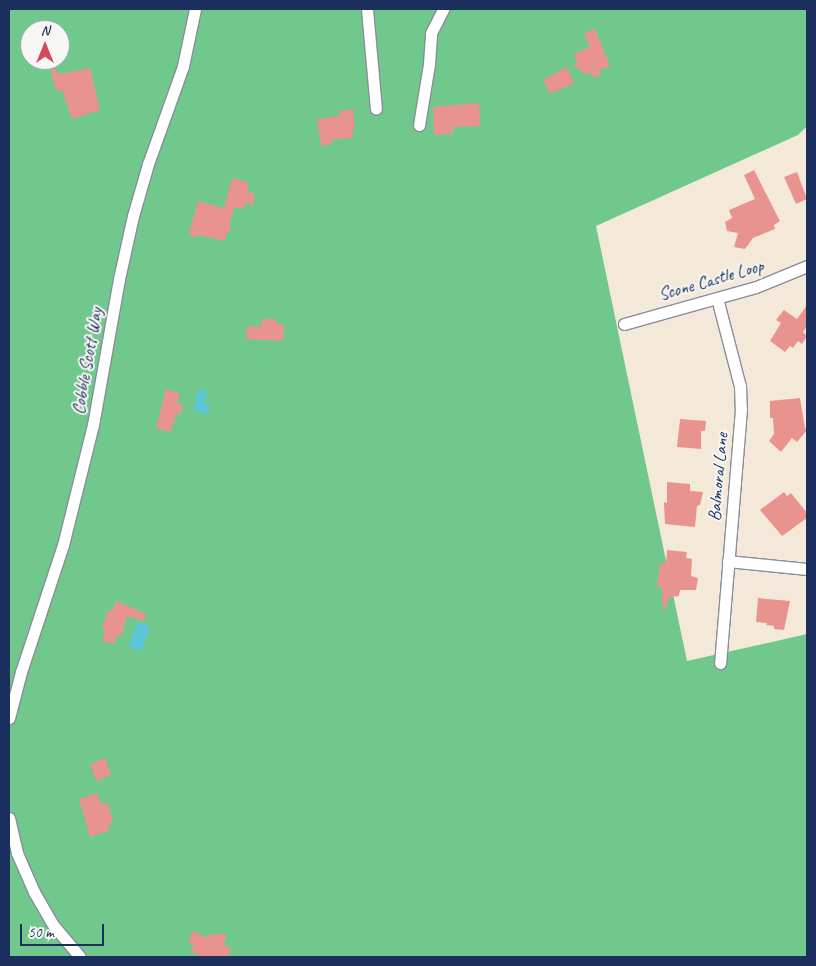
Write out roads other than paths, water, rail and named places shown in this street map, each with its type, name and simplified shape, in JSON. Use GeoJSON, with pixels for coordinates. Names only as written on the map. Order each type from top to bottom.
{"type":"FeatureCollection","features":[{"type":"Feature","properties":{"kind":"street","name":"Cobble Scott Way"},"geometry":{"type":"LineString","coordinates":[[9,718],[21,672],[64,545],[93,425],[119,279],[133,216],[148,164],[183,66],[195,9]]}},
{"type":"Feature","properties":{"kind":"street"},"geometry":{"type":"LineString","coordinates":[[367,9],[376,109]]}},
{"type":"Feature","properties":{"kind":"street"},"geometry":{"type":"LineString","coordinates":[[419,125],[429,64],[430,33],[443,9]]}},
{"type":"Feature","properties":{"kind":"street","name":"Scone Castle Loop"},"geometry":{"type":"LineString","coordinates":[[624,324],[756,287],[807,266]]}},
{"type":"Feature","properties":{"kind":"street","name":"Balmoral Lane"},"geometry":{"type":"LineString","coordinates":[[717,298],[740,386],[741,409],[720,663]]}},
{"type":"Feature","properties":{"kind":"street"},"geometry":{"type":"LineString","coordinates":[[728,561],[807,569]]}},
{"type":"Feature","properties":{"kind":"street"},"geometry":{"type":"LineString","coordinates":[[9,818],[17,853],[34,892],[54,926],[80,957]]}},
{"type":"Feature","properties":{"kind":"water"},"geometry":{"type":"Polygon","coordinates":[[[199,389],[208,391],[204,403],[210,405],[207,414],[193,410],[199,389]]]}},
{"type":"Feature","properties":{"kind":"water"},"geometry":{"type":"Polygon","coordinates":[[[137,622],[150,626],[141,651],[129,647],[137,622]]]}}]}
